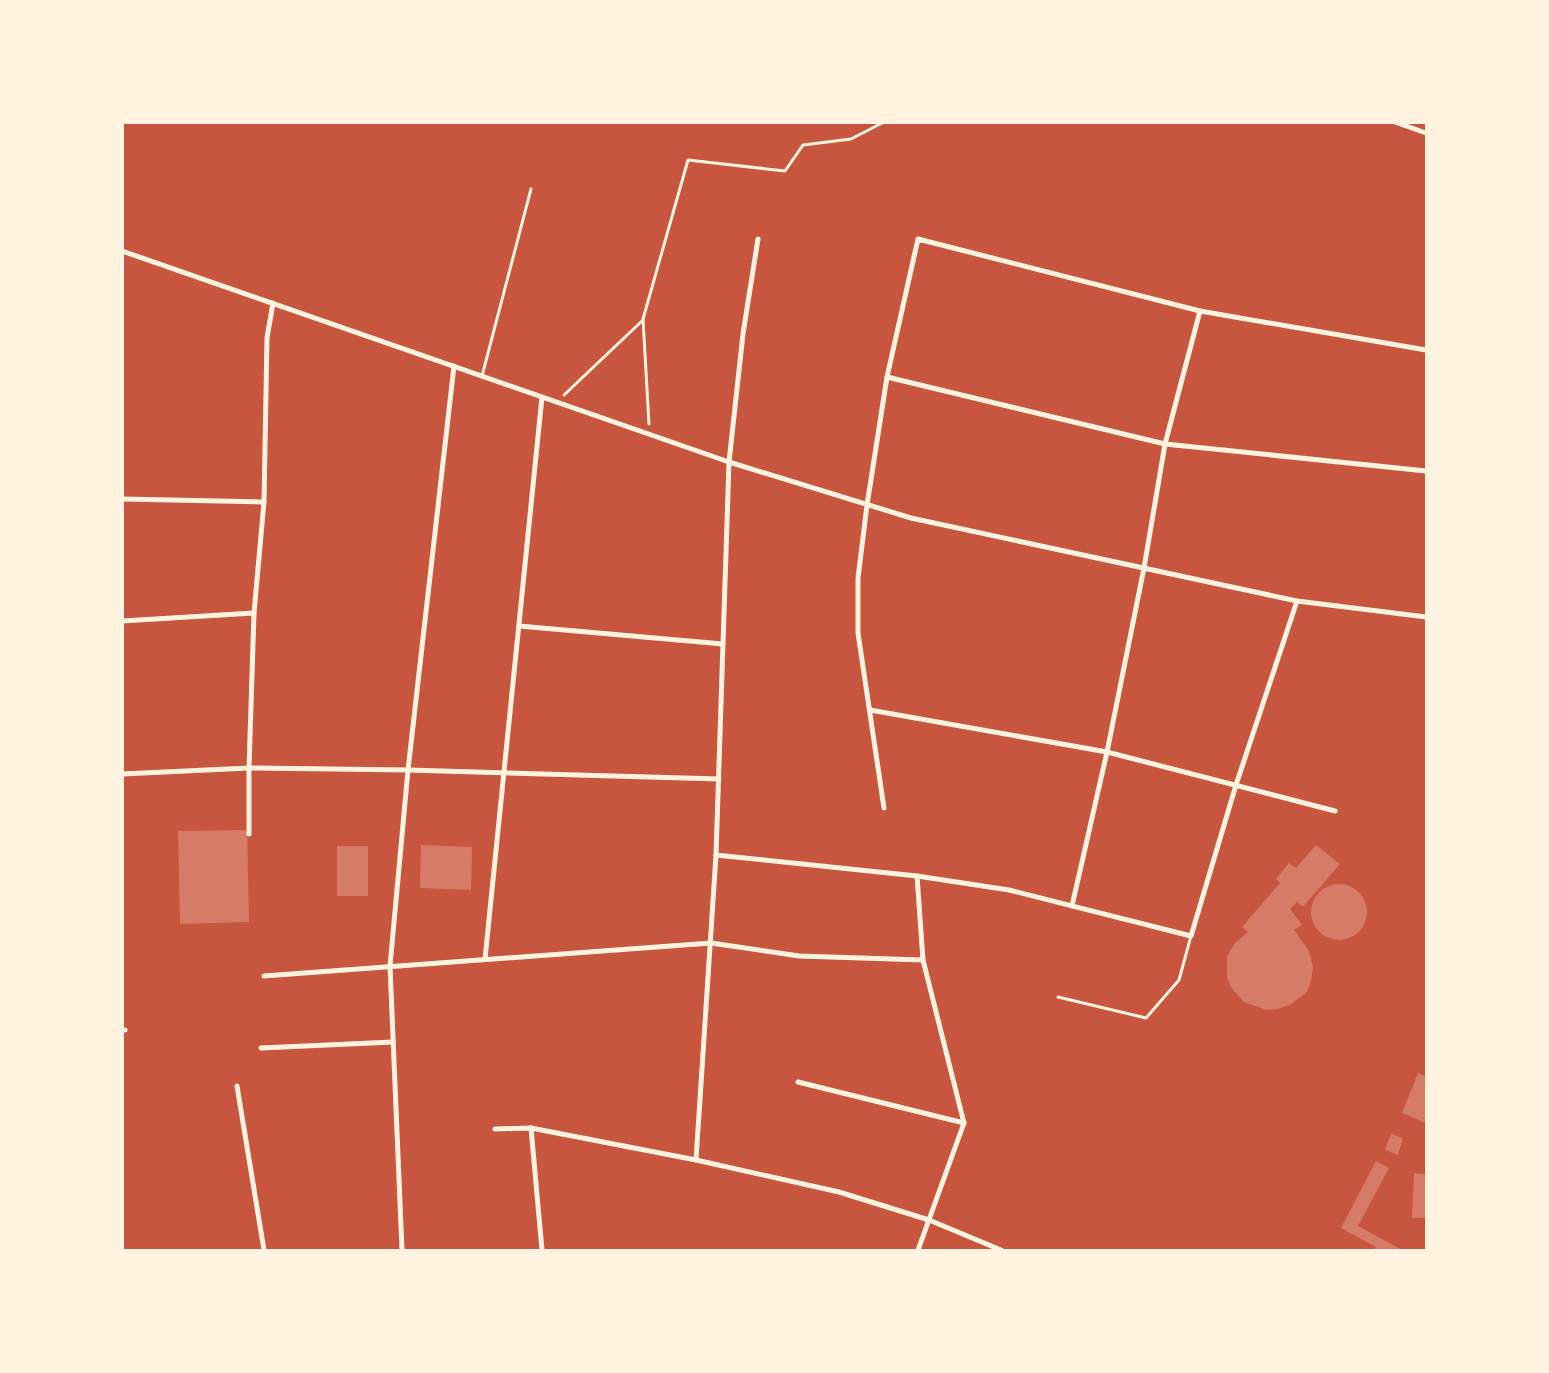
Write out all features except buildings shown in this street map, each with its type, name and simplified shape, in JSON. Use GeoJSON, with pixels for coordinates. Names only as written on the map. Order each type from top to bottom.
{"type":"FeatureCollection","features":[{"type":"Feature","properties":{"kind":"street"},"geometry":{"type":"LineString","coordinates":[[1396,122],[1426,133]]}},
{"type":"Feature","properties":{"kind":"street"},"geometry":{"type":"LineString","coordinates":[[696,1160],[716,855],[729,462],[743,334],[758,239]]}},
{"type":"Feature","properties":{"kind":"street"},"geometry":{"type":"LineString","coordinates":[[884,808],[858,633],[858,578],[887,377],[918,239],[1200,311],[1426,350]]}},
{"type":"Feature","properties":{"kind":"street"},"geometry":{"type":"LineString","coordinates":[[122,251],[729,462],[912,518],[1297,601],[1426,617]]}},
{"type":"Feature","properties":{"kind":"street"},"geometry":{"type":"LineString","coordinates":[[249,834],[254,613],[264,502],[267,338],[274,303]]}},
{"type":"Feature","properties":{"kind":"street"},"geometry":{"type":"LineString","coordinates":[[1072,906],[1107,752],[1144,568],[1166,444],[1200,311]]}},
{"type":"Feature","properties":{"kind":"street"},"geometry":{"type":"LineString","coordinates":[[402,1250],[390,966],[408,770],[454,366]]}},
{"type":"Feature","properties":{"kind":"street"},"geometry":{"type":"LineString","coordinates":[[887,377],[1166,444],[1426,471]]}},
{"type":"Feature","properties":{"kind":"street"},"geometry":{"type":"LineString","coordinates":[[485,959],[542,397]]}},
{"type":"Feature","properties":{"kind":"street"},"geometry":{"type":"LineString","coordinates":[[122,499],[264,502]]}},
{"type":"Feature","properties":{"kind":"street"},"geometry":{"type":"LineString","coordinates":[[716,855],[917,876],[1009,890],[1191,936],[1236,785],[1297,601]]}},
{"type":"Feature","properties":{"kind":"street"},"geometry":{"type":"LineString","coordinates":[[122,621],[254,613]]}},
{"type":"Feature","properties":{"kind":"street"},"geometry":{"type":"LineString","coordinates":[[518,626],[723,644]]}},
{"type":"Feature","properties":{"kind":"street"},"geometry":{"type":"LineString","coordinates":[[870,710],[1107,752],[1335,811]]}},
{"type":"Feature","properties":{"kind":"street"},"geometry":{"type":"LineString","coordinates":[[122,774],[249,768],[504,772],[719,779]]}},
{"type":"Feature","properties":{"kind":"street"},"geometry":{"type":"LineString","coordinates":[[917,876],[923,960],[964,1123],[918,1250]]}},
{"type":"Feature","properties":{"kind":"street"},"geometry":{"type":"LineString","coordinates":[[264,976],[711,943],[799,956],[923,960]]}},
{"type":"Feature","properties":{"kind":"street"},"geometry":{"type":"LineString","coordinates":[[261,1048],[393,1042]]}},
{"type":"Feature","properties":{"kind":"street"},"geometry":{"type":"LineString","coordinates":[[798,1082],[964,1123]]}},
{"type":"Feature","properties":{"kind":"street"},"geometry":{"type":"LineString","coordinates":[[237,1086],[264,1250]]}},
{"type":"Feature","properties":{"kind":"street"},"geometry":{"type":"LineString","coordinates":[[531,1128],[542,1250]]}},
{"type":"Feature","properties":{"kind":"street"},"geometry":{"type":"LineString","coordinates":[[495,1129],[531,1128],[696,1160],[839,1192],[929,1220],[1000,1250]]}},
{"type":"Feature","properties":{"kind":"lane"},"geometry":{"type":"LineString","coordinates":[[482,376],[531,189]]}},
{"type":"Feature","properties":{"kind":"lane"},"geometry":{"type":"LineString","coordinates":[[1058,997],[1146,1018],[1179,980],[1191,936]]}},
{"type":"Feature","properties":{"kind":"path"},"geometry":{"type":"LineString","coordinates":[[649,434],[643,319],[688,160],[785,171],[803,145],[851,139],[884,122]]}},
{"type":"Feature","properties":{"kind":"path"},"geometry":{"type":"LineString","coordinates":[[556,402],[643,319]]}}]}
